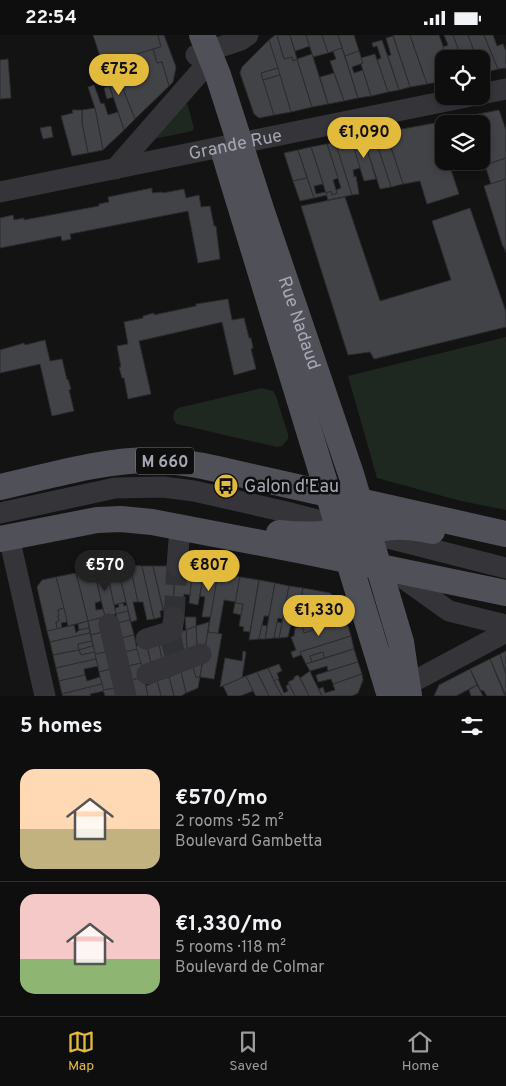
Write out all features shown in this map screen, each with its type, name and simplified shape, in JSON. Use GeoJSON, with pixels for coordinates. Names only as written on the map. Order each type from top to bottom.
{"type":"FeatureCollection","features":[{"type":"Feature","properties":{"kind":"main road"},"geometry":{"type":"LineString","coordinates":[[200,50],[231,146]]}},
{"type":"Feature","properties":{"kind":"main road","name":"Rue Nadaud"},"geometry":{"type":"LineString","coordinates":[[231,146],[328,494],[348,529]]}},
{"type":"Feature","properties":{"kind":"main road","name":"Rue Nadaud"},"geometry":{"type":"LineString","coordinates":[[231,146],[261,209],[347,459],[359,501]]}},
{"type":"Feature","properties":{"kind":"main road","name":"M 660"},"geometry":{"type":"LineString","coordinates":[[0,487],[96,466],[152,460],[204,466],[506,534]]}},
{"type":"Feature","properties":{"kind":"main road"},"geometry":{"type":"LineString","coordinates":[[359,501],[355,519],[348,529],[348,560],[397,694]]}},
{"type":"Feature","properties":{"kind":"main road"},"geometry":{"type":"LineString","coordinates":[[133,520],[182,516],[193,517],[296,535],[348,529],[415,527],[506,547]]}},
{"type":"Feature","properties":{"kind":"main road"},"geometry":{"type":"LineString","coordinates":[[3,529],[109,519],[133,520],[180,527],[506,593]]}},
{"type":"Feature","properties":{"kind":"main road"},"geometry":{"type":"LineString","coordinates":[[348,529],[385,569],[400,642],[397,694]]}},
{"type":"Feature","properties":{"kind":"street"},"geometry":{"type":"LineString","coordinates":[[115,169],[200,50],[241,40],[248,35]]}},
{"type":"Feature","properties":{"kind":"street"},"geometry":{"type":"LineString","coordinates":[[490,92],[506,89]]}},
{"type":"Feature","properties":{"kind":"street","name":"Grande Rue"},"geometry":{"type":"LineString","coordinates":[[0,192],[435,104]]}},
{"type":"Feature","properties":{"kind":"street"},"geometry":{"type":"LineString","coordinates":[[45,696],[3,529],[115,488],[163,487],[216,495],[506,568]]}},
{"type":"Feature","properties":{"kind":"street"},"geometry":{"type":"LineString","coordinates":[[177,566],[180,527]]}},
{"type":"Feature","properties":{"kind":"street"},"geometry":{"type":"LineString","coordinates":[[475,559],[506,564]]}},
{"type":"Feature","properties":{"kind":"street"},"geometry":{"type":"LineString","coordinates":[[385,569],[449,611],[506,625]]}},
{"type":"Feature","properties":{"kind":"street"},"geometry":{"type":"LineString","coordinates":[[110,624],[126,696]]}},
{"type":"Feature","properties":{"kind":"street"},"geometry":{"type":"LineString","coordinates":[[397,694],[506,632]]}},
{"type":"Feature","properties":{"kind":"street"},"geometry":{"type":"LineString","coordinates":[[146,639],[173,640],[201,654]]}},
{"type":"Feature","properties":{"kind":"street"},"geometry":{"type":"LineString","coordinates":[[147,674],[173,640]]}},
{"type":"Feature","properties":{"kind":"shaded area"},"geometry":{"type":"Polygon","coordinates":[[[187,103],[194,128],[192,131],[149,140],[187,103]]]}},
{"type":"Feature","properties":{"kind":"shaded area"},"geometry":{"type":"Polygon","coordinates":[[[506,337],[506,510],[461,501],[377,478],[348,376],[506,337]]]}},
{"type":"Feature","properties":{"kind":"shaded area"},"geometry":{"type":"Polygon","coordinates":[[[262,388],[273,391],[276,396],[288,434],[288,439],[282,446],[277,447],[177,424],[173,419],[174,412],[178,408],[262,388]]]}},
{"type":"Feature","properties":{"kind":"building"},"geometry":{"type":"Polygon","coordinates":[[[93,35],[158,35],[161,47],[103,65],[93,35]]]}},
{"type":"Feature","properties":{"kind":"building"},"geometry":{"type":"Polygon","coordinates":[[[158,35],[164,35],[176,67],[173,82],[169,86],[162,62],[157,63],[153,49],[161,47],[158,35]]]}},
{"type":"Feature","properties":{"kind":"building"},"geometry":{"type":"Polygon","coordinates":[[[277,35],[284,59],[292,57],[293,61],[297,59],[312,107],[291,112],[269,40],[277,35]]]}},
{"type":"Feature","properties":{"kind":"building"},"geometry":{"type":"Polygon","coordinates":[[[277,35],[290,35],[297,59],[293,61],[292,57],[284,59],[277,35]]]}},
{"type":"Feature","properties":{"kind":"building"},"geometry":{"type":"Polygon","coordinates":[[[290,35],[306,35],[310,46],[295,51],[290,35]]]}},
{"type":"Feature","properties":{"kind":"building"},"geometry":{"type":"Polygon","coordinates":[[[306,35],[322,35],[328,53],[313,57],[306,35]]]}},
{"type":"Feature","properties":{"kind":"building"},"geometry":{"type":"Polygon","coordinates":[[[322,35],[338,35],[342,48],[328,53],[322,35]]]}},
{"type":"Feature","properties":{"kind":"building"},"geometry":{"type":"Polygon","coordinates":[[[338,35],[354,35],[359,51],[345,56],[338,35]]]}},
{"type":"Feature","properties":{"kind":"building"},"geometry":{"type":"Polygon","coordinates":[[[393,35],[410,35],[427,84],[410,87],[393,35]]]}},
{"type":"Feature","properties":{"kind":"building"},"geometry":{"type":"Polygon","coordinates":[[[410,35],[439,35],[445,50],[435,50],[435,83],[427,84],[410,35]]]}},
{"type":"Feature","properties":{"kind":"building"},"geometry":{"type":"Polygon","coordinates":[[[444,35],[453,35],[459,50],[444,50],[443,47],[448,45],[444,35]]]}},
{"type":"Feature","properties":{"kind":"building"},"geometry":{"type":"Polygon","coordinates":[[[453,35],[468,35],[474,50],[459,50],[453,35]]]}},
{"type":"Feature","properties":{"kind":"building"},"geometry":{"type":"Polygon","coordinates":[[[468,35],[484,35],[498,69],[490,71],[490,50],[474,50],[468,35]]]}},
{"type":"Feature","properties":{"kind":"building"},"geometry":{"type":"Polygon","coordinates":[[[484,35],[493,35],[497,46],[503,44],[506,51],[506,68],[498,69],[484,35]]]}},
{"type":"Feature","properties":{"kind":"building"},"geometry":{"type":"Polygon","coordinates":[[[393,36],[410,87],[399,90],[388,56],[391,55],[386,38],[393,36]]]}},
{"type":"Feature","properties":{"kind":"building"},"geometry":{"type":"Polygon","coordinates":[[[269,40],[278,68],[261,73],[274,115],[259,118],[254,114],[240,73],[242,67],[269,40]]]}},
{"type":"Feature","properties":{"kind":"building"},"geometry":{"type":"Polygon","coordinates":[[[382,40],[399,90],[388,92],[377,60],[381,58],[377,46],[373,47],[372,43],[382,40]]]}},
{"type":"Feature","properties":{"kind":"building"},"geometry":{"type":"Polygon","coordinates":[[[342,48],[358,98],[344,101],[330,61],[336,59],[333,51],[342,48]]]}},
{"type":"Feature","properties":{"kind":"building"},"geometry":{"type":"Polygon","coordinates":[[[153,49],[157,63],[162,62],[169,86],[135,119],[112,62],[153,49]]]}},
{"type":"Feature","properties":{"kind":"building"},"geometry":{"type":"Polygon","coordinates":[[[359,51],[363,63],[352,67],[354,73],[363,70],[371,96],[358,98],[345,56],[359,51]]]}},
{"type":"Feature","properties":{"kind":"building"},"geometry":{"type":"Polygon","coordinates":[[[312,54],[328,104],[312,107],[297,59],[312,54]]]}},
{"type":"Feature","properties":{"kind":"building"},"geometry":{"type":"Polygon","coordinates":[[[375,54],[388,92],[371,96],[361,64],[363,63],[361,58],[375,54]]]}},
{"type":"Feature","properties":{"kind":"building"},"geometry":{"type":"Polygon","coordinates":[[[8,59],[11,98],[0,99],[0,60],[8,59]]]}},
{"type":"Feature","properties":{"kind":"building"},"geometry":{"type":"Polygon","coordinates":[[[112,62],[135,119],[124,130],[103,65],[112,62]]]}},
{"type":"Feature","properties":{"kind":"building"},"geometry":{"type":"Polygon","coordinates":[[[278,68],[280,75],[263,80],[261,73],[278,68]]]}},
{"type":"Feature","properties":{"kind":"building"},"geometry":{"type":"Polygon","coordinates":[[[334,73],[344,101],[328,104],[320,77],[334,73]]]}},
{"type":"Feature","properties":{"kind":"building"},"geometry":{"type":"Polygon","coordinates":[[[280,75],[291,112],[274,115],[263,80],[280,75]]]}},
{"type":"Feature","properties":{"kind":"building"},"geometry":{"type":"Polygon","coordinates":[[[94,85],[101,104],[104,103],[108,115],[118,112],[124,130],[103,150],[95,108],[88,87],[94,85]]]}},
{"type":"Feature","properties":{"kind":"building"},"geometry":{"type":"Polygon","coordinates":[[[109,86],[113,97],[107,99],[104,88],[109,86]]]}},
{"type":"Feature","properties":{"kind":"building"},"geometry":{"type":"Polygon","coordinates":[[[95,108],[103,150],[88,153],[82,123],[82,110],[95,108]]]}},
{"type":"Feature","properties":{"kind":"building"},"geometry":{"type":"Polygon","coordinates":[[[72,110],[82,110],[82,123],[88,153],[72,156],[61,116],[73,113],[72,110]]]}},
{"type":"Feature","properties":{"kind":"building"},"geometry":{"type":"Polygon","coordinates":[[[499,110],[506,130],[506,158],[490,163],[490,115],[473,115],[499,110]]]}},
{"type":"Feature","properties":{"kind":"building"},"geometry":{"type":"Polygon","coordinates":[[[435,123],[435,170],[451,170],[459,194],[427,204],[420,181],[403,184],[386,132],[435,123]]]}},
{"type":"Feature","properties":{"kind":"building"},"geometry":{"type":"Polygon","coordinates":[[[51,126],[53,137],[43,139],[40,128],[51,126]]]}},
{"type":"Feature","properties":{"kind":"building"},"geometry":{"type":"Polygon","coordinates":[[[386,132],[403,184],[391,187],[374,135],[386,132]]]}},
{"type":"Feature","properties":{"kind":"building"},"geometry":{"type":"Polygon","coordinates":[[[374,135],[391,187],[380,189],[363,137],[374,135]]]}},
{"type":"Feature","properties":{"kind":"building"},"geometry":{"type":"Polygon","coordinates":[[[363,137],[376,179],[364,181],[351,139],[363,137]]]}},
{"type":"Feature","properties":{"kind":"building"},"geometry":{"type":"Polygon","coordinates":[[[351,139],[360,168],[353,170],[359,194],[352,195],[335,142],[351,139]]]}},
{"type":"Feature","properties":{"kind":"building"},"geometry":{"type":"Polygon","coordinates":[[[335,142],[352,195],[328,200],[326,193],[331,191],[332,195],[341,188],[327,144],[335,142]]]}},
{"type":"Feature","properties":{"kind":"building"},"geometry":{"type":"Polygon","coordinates":[[[327,144],[338,178],[333,180],[337,193],[332,195],[331,191],[326,193],[311,147],[327,144]]]}},
{"type":"Feature","properties":{"kind":"building"},"geometry":{"type":"Polygon","coordinates":[[[311,147],[323,184],[314,186],[316,194],[326,192],[327,195],[314,198],[298,150],[311,147]]]}},
{"type":"Feature","properties":{"kind":"building"},"geometry":{"type":"Polygon","coordinates":[[[298,150],[307,178],[293,181],[284,153],[298,150]]]}},
{"type":"Feature","properties":{"kind":"building"},"geometry":{"type":"Polygon","coordinates":[[[506,158],[506,179],[491,184],[487,170],[490,170],[490,163],[506,158]]]}},
{"type":"Feature","properties":{"kind":"building"},"geometry":{"type":"Polygon","coordinates":[[[307,178],[314,198],[300,201],[293,181],[307,178]]]}},
{"type":"Feature","properties":{"kind":"building"},"geometry":{"type":"Polygon","coordinates":[[[506,179],[506,253],[484,186],[506,179]]]}},
{"type":"Feature","properties":{"kind":"building"},"geometry":{"type":"Polygon","coordinates":[[[152,188],[152,193],[184,189],[186,198],[199,195],[201,207],[210,206],[214,226],[216,226],[220,259],[198,263],[188,211],[70,234],[71,239],[62,241],[61,236],[0,248],[0,218],[13,215],[14,220],[24,218],[24,220],[99,206],[99,204],[109,202],[108,197],[152,188]]]}},
{"type":"Feature","properties":{"kind":"building"},"geometry":{"type":"Polygon","coordinates":[[[345,197],[380,301],[451,280],[432,221],[470,208],[506,312],[506,327],[374,359],[370,352],[348,355],[301,206],[345,197]]]}},
{"type":"Feature","properties":{"kind":"building"},"geometry":{"type":"Polygon","coordinates":[[[228,299],[232,320],[244,318],[249,338],[251,338],[253,348],[251,349],[256,369],[234,375],[222,322],[139,341],[151,394],[128,399],[124,378],[122,378],[119,367],[121,367],[117,346],[128,344],[124,322],[143,318],[143,316],[154,313],[154,315],[196,306],[196,304],[228,299]]]}},
{"type":"Feature","properties":{"kind":"building"},"geometry":{"type":"Polygon","coordinates":[[[45,340],[50,361],[62,359],[71,389],[69,390],[74,411],[52,416],[40,364],[0,373],[0,350],[24,343],[25,345],[45,340]]]}},
{"type":"Feature","properties":{"kind":"building"},"geometry":{"type":"Polygon","coordinates":[[[117,565],[130,565],[138,602],[133,602],[137,620],[131,622],[117,565]]]}},
{"type":"Feature","properties":{"kind":"building"},"geometry":{"type":"Polygon","coordinates":[[[117,565],[126,602],[114,605],[106,568],[117,565]]]}},
{"type":"Feature","properties":{"kind":"building"},"geometry":{"type":"Polygon","coordinates":[[[130,565],[142,566],[154,619],[147,620],[143,602],[138,602],[130,565]]]}},
{"type":"Feature","properties":{"kind":"building"},"geometry":{"type":"Polygon","coordinates":[[[142,566],[153,566],[163,610],[160,611],[161,617],[154,619],[142,566]]]}},
{"type":"Feature","properties":{"kind":"building"},"geometry":{"type":"Polygon","coordinates":[[[153,566],[175,566],[172,627],[168,629],[153,566]]]}},
{"type":"Feature","properties":{"kind":"building"},"geometry":{"type":"Polygon","coordinates":[[[175,566],[193,569],[190,595],[184,594],[183,617],[173,617],[175,566]]]}},
{"type":"Feature","properties":{"kind":"building"},"geometry":{"type":"Polygon","coordinates":[[[106,568],[116,614],[105,617],[94,570],[106,568]]]}},
{"type":"Feature","properties":{"kind":"building"},"geometry":{"type":"Polygon","coordinates":[[[193,569],[204,571],[198,605],[189,603],[193,569]]]}},
{"type":"Feature","properties":{"kind":"building"},"geometry":{"type":"Polygon","coordinates":[[[94,570],[101,601],[95,603],[96,610],[103,609],[105,617],[88,621],[76,573],[94,570]]]}},
{"type":"Feature","properties":{"kind":"building"},"geometry":{"type":"Polygon","coordinates":[[[204,571],[218,573],[211,617],[202,617],[205,597],[200,596],[204,571]]]}},
{"type":"Feature","properties":{"kind":"building"},"geometry":{"type":"Polygon","coordinates":[[[76,573],[88,621],[68,626],[56,577],[76,573]]]}},
{"type":"Feature","properties":{"kind":"building"},"geometry":{"type":"Polygon","coordinates":[[[218,573],[240,577],[236,602],[224,600],[218,634],[208,632],[218,573]]]}},
{"type":"Feature","properties":{"kind":"building"},"geometry":{"type":"Polygon","coordinates":[[[56,577],[64,608],[58,610],[59,621],[56,622],[57,629],[47,631],[37,587],[42,580],[56,577]]]}},
{"type":"Feature","properties":{"kind":"building"},"geometry":{"type":"Polygon","coordinates":[[[240,577],[259,580],[250,632],[243,631],[244,627],[239,626],[243,604],[235,603],[240,577]]]}},
{"type":"Feature","properties":{"kind":"building"},"geometry":{"type":"Polygon","coordinates":[[[259,580],[275,583],[269,616],[264,616],[259,639],[249,640],[259,580]]]}},
{"type":"Feature","properties":{"kind":"building"},"geometry":{"type":"Polygon","coordinates":[[[275,583],[289,586],[283,619],[278,618],[274,638],[265,639],[275,583]]]}},
{"type":"Feature","properties":{"kind":"building"},"geometry":{"type":"Polygon","coordinates":[[[289,586],[303,588],[297,621],[292,620],[288,637],[279,638],[289,586]]]}},
{"type":"Feature","properties":{"kind":"building"},"geometry":{"type":"Polygon","coordinates":[[[303,588],[330,593],[340,602],[343,609],[296,624],[303,588]]]}},
{"type":"Feature","properties":{"kind":"building"},"geometry":{"type":"Polygon","coordinates":[[[123,603],[124,606],[127,605],[128,611],[116,614],[115,608],[119,607],[118,604],[123,603]]]}},
{"type":"Feature","properties":{"kind":"building"},"geometry":{"type":"Polygon","coordinates":[[[235,603],[243,604],[241,615],[233,613],[235,603]]]}},
{"type":"Feature","properties":{"kind":"building"},"geometry":{"type":"Polygon","coordinates":[[[64,608],[67,622],[61,623],[62,628],[57,629],[56,622],[59,621],[58,610],[64,608]]]}},
{"type":"Feature","properties":{"kind":"building"},"geometry":{"type":"Polygon","coordinates":[[[343,609],[346,620],[304,633],[302,626],[299,627],[298,623],[343,609]]]}},
{"type":"Feature","properties":{"kind":"building"},"geometry":{"type":"Polygon","coordinates":[[[128,611],[130,620],[118,623],[116,614],[128,611]]]}},
{"type":"Feature","properties":{"kind":"building"},"geometry":{"type":"Polygon","coordinates":[[[185,617],[196,617],[196,626],[186,630],[185,617]]]}},
{"type":"Feature","properties":{"kind":"building"},"geometry":{"type":"Polygon","coordinates":[[[100,618],[103,632],[91,635],[88,621],[100,618]]]}},
{"type":"Feature","properties":{"kind":"building"},"geometry":{"type":"Polygon","coordinates":[[[130,620],[134,635],[122,638],[118,623],[130,620]]]}},
{"type":"Feature","properties":{"kind":"building"},"geometry":{"type":"Polygon","coordinates":[[[346,620],[351,636],[300,652],[301,655],[293,658],[291,652],[296,650],[291,637],[294,636],[295,628],[302,626],[304,633],[346,620]]]}},
{"type":"Feature","properties":{"kind":"building"},"geometry":{"type":"Polygon","coordinates":[[[88,621],[89,628],[79,630],[78,624],[88,621]]]}},
{"type":"Feature","properties":{"kind":"building"},"geometry":{"type":"Polygon","coordinates":[[[209,622],[206,644],[197,647],[196,626],[209,622]]]}},
{"type":"Feature","properties":{"kind":"building"},"geometry":{"type":"Polygon","coordinates":[[[277,622],[282,623],[279,638],[274,638],[277,622]]]}},
{"type":"Feature","properties":{"kind":"building"},"geometry":{"type":"Polygon","coordinates":[[[74,625],[76,633],[79,630],[89,628],[90,633],[50,642],[47,631],[74,625]]]}},
{"type":"Feature","properties":{"kind":"building"},"geometry":{"type":"Polygon","coordinates":[[[262,625],[267,626],[265,639],[259,639],[262,625]]]}},
{"type":"Feature","properties":{"kind":"building"},"geometry":{"type":"Polygon","coordinates":[[[196,626],[197,647],[187,651],[186,630],[196,626]]]}},
{"type":"Feature","properties":{"kind":"building"},"geometry":{"type":"Polygon","coordinates":[[[186,630],[187,651],[177,654],[172,634],[186,630]]]}},
{"type":"Feature","properties":{"kind":"building"},"geometry":{"type":"Polygon","coordinates":[[[103,632],[107,652],[95,654],[91,635],[103,632]]]}},
{"type":"Feature","properties":{"kind":"building"},"geometry":{"type":"Polygon","coordinates":[[[208,632],[222,634],[214,679],[200,677],[208,632]]]}},
{"type":"Feature","properties":{"kind":"building"},"geometry":{"type":"Polygon","coordinates":[[[90,633],[92,641],[78,644],[79,650],[53,655],[50,642],[90,633]]]}},
{"type":"Feature","properties":{"kind":"building"},"geometry":{"type":"Polygon","coordinates":[[[172,634],[177,654],[162,660],[158,639],[172,634]]]}},
{"type":"Feature","properties":{"kind":"building"},"geometry":{"type":"Polygon","coordinates":[[[134,635],[137,649],[125,652],[122,638],[134,635]]]}},
{"type":"Feature","properties":{"kind":"building"},"geometry":{"type":"Polygon","coordinates":[[[351,636],[354,649],[324,658],[323,652],[310,656],[312,662],[306,664],[300,652],[351,636]]]}},
{"type":"Feature","properties":{"kind":"building"},"geometry":{"type":"Polygon","coordinates":[[[158,639],[162,660],[151,663],[146,643],[158,639]]]}},
{"type":"Feature","properties":{"kind":"building"},"geometry":{"type":"Polygon","coordinates":[[[92,641],[93,646],[79,650],[78,644],[92,641]]]}},
{"type":"Feature","properties":{"kind":"building"},"geometry":{"type":"Polygon","coordinates":[[[146,643],[151,663],[141,667],[136,646],[146,643]]]}},
{"type":"Feature","properties":{"kind":"building"},"geometry":{"type":"Polygon","coordinates":[[[93,646],[95,652],[81,655],[79,650],[93,646]]]}},
{"type":"Feature","properties":{"kind":"building"},"geometry":{"type":"Polygon","coordinates":[[[137,649],[141,663],[129,666],[125,652],[137,649]]]}},
{"type":"Feature","properties":{"kind":"building"},"geometry":{"type":"Polygon","coordinates":[[[354,649],[358,662],[328,671],[327,666],[310,671],[306,664],[354,649]]]}},
{"type":"Feature","properties":{"kind":"building"},"geometry":{"type":"Polygon","coordinates":[[[79,650],[81,655],[95,652],[96,659],[56,668],[53,655],[79,650]]]}},
{"type":"Feature","properties":{"kind":"building"},"geometry":{"type":"Polygon","coordinates":[[[243,651],[246,652],[242,678],[220,687],[225,658],[242,661],[243,651]]]}},
{"type":"Feature","properties":{"kind":"building"},"geometry":{"type":"Polygon","coordinates":[[[506,651],[506,675],[500,654],[506,651]]]}},
{"type":"Feature","properties":{"kind":"building"},"geometry":{"type":"Polygon","coordinates":[[[107,652],[111,669],[99,672],[95,654],[107,652]]]}},
{"type":"Feature","properties":{"kind":"building"},"geometry":{"type":"Polygon","coordinates":[[[323,652],[324,658],[312,662],[310,656],[323,652]]]}},
{"type":"Feature","properties":{"kind":"building"},"geometry":{"type":"Polygon","coordinates":[[[500,654],[506,675],[506,696],[490,659],[500,654]]]}},
{"type":"Feature","properties":{"kind":"building"},"geometry":{"type":"Polygon","coordinates":[[[96,659],[98,666],[84,669],[85,675],[59,681],[56,668],[96,659]]]}},
{"type":"Feature","properties":{"kind":"building"},"geometry":{"type":"Polygon","coordinates":[[[490,659],[505,696],[487,696],[483,690],[481,691],[470,669],[490,659]]]}},
{"type":"Feature","properties":{"kind":"building"},"geometry":{"type":"Polygon","coordinates":[[[358,662],[362,674],[333,684],[331,679],[318,682],[316,675],[358,662]]]}},
{"type":"Feature","properties":{"kind":"building"},"geometry":{"type":"Polygon","coordinates":[[[141,663],[144,677],[132,680],[129,666],[141,663]]]}},
{"type":"Feature","properties":{"kind":"building"},"geometry":{"type":"Polygon","coordinates":[[[202,664],[200,676],[196,678],[193,667],[202,664]]]}},
{"type":"Feature","properties":{"kind":"building"},"geometry":{"type":"Polygon","coordinates":[[[279,664],[282,671],[277,673],[279,679],[274,681],[268,668],[279,664]]]}},
{"type":"Feature","properties":{"kind":"building"},"geometry":{"type":"Polygon","coordinates":[[[193,667],[196,678],[200,676],[198,688],[186,693],[181,672],[193,667]]]}},
{"type":"Feature","properties":{"kind":"building"},"geometry":{"type":"Polygon","coordinates":[[[268,668],[282,696],[269,696],[257,672],[268,668]]]}},
{"type":"Feature","properties":{"kind":"building"},"geometry":{"type":"Polygon","coordinates":[[[111,669],[116,688],[103,690],[99,672],[111,669]]]}},
{"type":"Feature","properties":{"kind":"building"},"geometry":{"type":"Polygon","coordinates":[[[470,669],[477,685],[456,696],[434,696],[439,685],[470,669]]]}},
{"type":"Feature","properties":{"kind":"building"},"geometry":{"type":"Polygon","coordinates":[[[310,671],[322,696],[309,696],[300,678],[310,671]]]}},
{"type":"Feature","properties":{"kind":"building"},"geometry":{"type":"Polygon","coordinates":[[[181,672],[186,693],[181,696],[174,696],[169,677],[181,672]]]}},
{"type":"Feature","properties":{"kind":"building"},"geometry":{"type":"Polygon","coordinates":[[[257,672],[269,696],[256,696],[253,691],[246,676],[257,672]]]}},
{"type":"Feature","properties":{"kind":"building"},"geometry":{"type":"Polygon","coordinates":[[[362,674],[363,680],[358,693],[352,696],[322,696],[319,689],[323,687],[325,693],[335,690],[333,684],[362,674]]]}},
{"type":"Feature","properties":{"kind":"building"},"geometry":{"type":"Polygon","coordinates":[[[85,675],[87,681],[100,677],[102,684],[62,694],[59,681],[85,675]]]}},
{"type":"Feature","properties":{"kind":"building"},"geometry":{"type":"Polygon","coordinates":[[[298,675],[309,696],[295,696],[288,682],[298,675]]]}},
{"type":"Feature","properties":{"kind":"building"},"geometry":{"type":"Polygon","coordinates":[[[246,676],[253,691],[240,696],[228,696],[223,686],[246,676]]]}},
{"type":"Feature","properties":{"kind":"building"},"geometry":{"type":"Polygon","coordinates":[[[144,677],[148,696],[135,696],[132,680],[144,677]]]}},
{"type":"Feature","properties":{"kind":"building"},"geometry":{"type":"Polygon","coordinates":[[[169,677],[174,696],[161,696],[157,681],[169,677]]]}},
{"type":"Feature","properties":{"kind":"building"},"geometry":{"type":"Polygon","coordinates":[[[278,679],[284,693],[288,691],[286,686],[289,684],[295,696],[282,696],[274,681],[278,679]]]}},
{"type":"Feature","properties":{"kind":"building"},"geometry":{"type":"Polygon","coordinates":[[[157,681],[161,696],[148,696],[146,686],[157,681]]]}},
{"type":"Feature","properties":{"kind":"building"},"geometry":{"type":"Polygon","coordinates":[[[102,684],[104,691],[90,694],[91,696],[63,696],[62,694],[102,684]]]}},
{"type":"Feature","properties":{"kind":"building"},"geometry":{"type":"Polygon","coordinates":[[[477,685],[483,696],[471,696],[469,690],[477,685]]]}},
{"type":"Feature","properties":{"kind":"building"},"geometry":{"type":"Polygon","coordinates":[[[116,688],[117,696],[105,696],[103,690],[116,688]]]}},
{"type":"Feature","properties":{"kind":"tunnel"},"geometry":{"type":"LineString","coordinates":[[174,617],[177,566]]}},
{"type":"Feature","properties":{"kind":"tunnel"},"geometry":{"type":"LineString","coordinates":[[170,635],[175,655]]}},
{"type":"Feature","properties":{"kind":"place","name":"Galon d'Eau"},"geometry":{"type":"Point","coordinates":[226,486]}}]}
